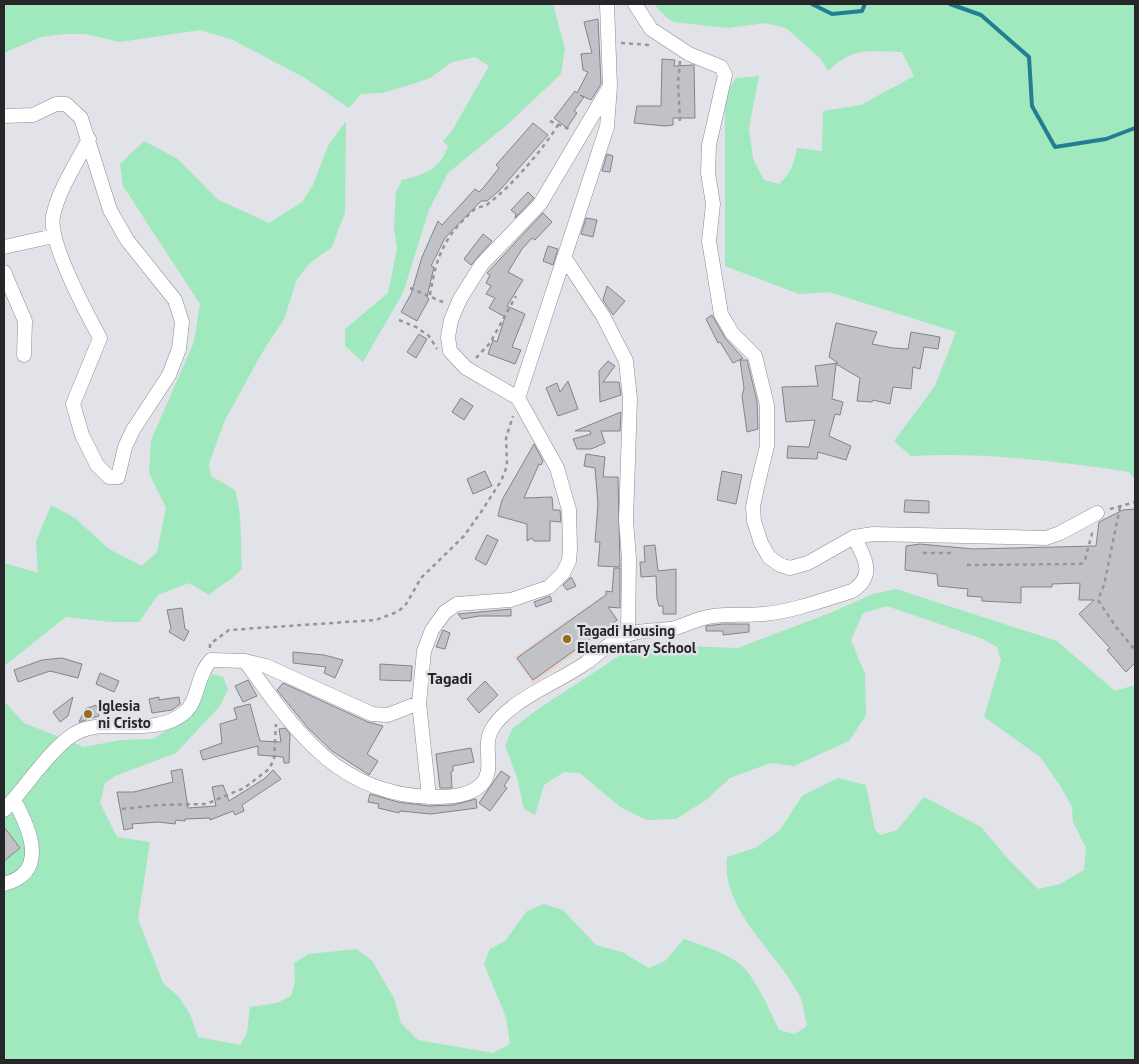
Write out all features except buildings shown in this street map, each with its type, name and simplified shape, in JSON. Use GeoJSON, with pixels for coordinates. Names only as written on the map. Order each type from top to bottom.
{"type":"FeatureCollection","features":[{"type":"Feature","properties":{"kind":"street"},"geometry":{"type":"LineString","coordinates":[[518,398],[564,257],[588,191],[607,127],[610,86],[610,43],[607,4]]}},
{"type":"Feature","properties":{"kind":"street"},"geometry":{"type":"LineString","coordinates":[[635,4],[651,29],[689,54],[721,67],[725,76],[709,145],[708,173],[713,204],[709,241],[721,314],[732,333],[755,356],[767,405],[767,446],[753,507],[754,522],[769,557],[780,565],[790,568],[808,563],[854,537],[884,534],[1037,539],[1060,533],[1097,513]]}},
{"type":"Feature","properties":{"kind":"street"},"geometry":{"type":"LineString","coordinates":[[430,797],[419,703],[424,651],[432,630],[445,612],[457,604],[511,600],[548,587],[556,582],[569,560],[569,510],[563,482],[518,398],[466,368],[450,351],[448,337],[454,310],[482,264],[540,204],[580,132],[610,86]]}},
{"type":"Feature","properties":{"kind":"street"},"geometry":{"type":"LineString","coordinates":[[4,116],[33,114],[56,104],[66,104],[81,118],[89,139],[110,210],[127,240],[175,300],[182,322],[180,349],[169,375],[132,430],[124,447],[118,477],[109,477],[97,465],[82,435],[73,404],[100,338],[82,304],[54,236],[53,218],[59,198],[89,139]]}},
{"type":"Feature","properties":{"kind":"street"},"geometry":{"type":"LineString","coordinates":[[4,248],[54,236]]}},
{"type":"Feature","properties":{"kind":"street"},"geometry":{"type":"LineString","coordinates":[[564,257],[595,302],[626,361],[630,400],[626,520],[628,634]]}},
{"type":"Feature","properties":{"kind":"street"},"geometry":{"type":"LineString","coordinates":[[4,272],[25,321],[24,355]]}},
{"type":"Feature","properties":{"kind":"street"},"geometry":{"type":"LineString","coordinates":[[245,661],[303,738],[345,772],[371,785],[396,793],[450,797],[475,790],[488,773],[489,734],[496,723],[511,709],[628,634],[679,627],[709,616],[746,616],[783,611],[852,591],[861,585],[867,573],[854,537]]}},
{"type":"Feature","properties":{"kind":"street"},"geometry":{"type":"LineString","coordinates":[[4,884],[15,881],[25,875],[31,858],[28,831],[9,805],[64,740],[80,730],[101,726],[157,724],[172,721],[191,707],[203,669],[211,660],[245,661],[266,666],[372,714],[388,715],[419,703]]}},
{"type":"Feature","properties":{"kind":"path"},"geometry":{"type":"LineString","coordinates":[[610,43],[639,42],[654,46]]}},
{"type":"Feature","properties":{"kind":"path"},"geometry":{"type":"LineString","coordinates":[[678,57],[680,122]]}},
{"type":"Feature","properties":{"kind":"path"},"geometry":{"type":"LineString","coordinates":[[550,121],[580,132]]}},
{"type":"Feature","properties":{"kind":"path"},"geometry":{"type":"LineString","coordinates":[[430,295],[437,258],[447,238],[477,207],[489,203],[522,170],[558,125]]}},
{"type":"Feature","properties":{"kind":"path"},"geometry":{"type":"LineString","coordinates":[[410,288],[441,299],[454,310]]}},
{"type":"Feature","properties":{"kind":"path"},"geometry":{"type":"LineString","coordinates":[[466,368],[490,344],[516,296]]}},
{"type":"Feature","properties":{"kind":"path"},"geometry":{"type":"LineString","coordinates":[[399,320],[416,327],[429,336],[435,349],[450,351]]}},
{"type":"Feature","properties":{"kind":"path"},"geometry":{"type":"LineString","coordinates":[[211,660],[210,644],[229,630],[376,620],[397,612],[405,606],[421,578],[464,536],[501,481],[506,466],[506,438],[518,398]]}},
{"type":"Feature","properties":{"kind":"path"},"geometry":{"type":"LineString","coordinates":[[967,565],[1081,564],[1085,560],[1097,513],[1135,502]]}},
{"type":"Feature","properties":{"kind":"path"},"geometry":{"type":"LineString","coordinates":[[1120,506],[1099,604],[1135,650]]}},
{"type":"Feature","properties":{"kind":"path"},"geometry":{"type":"LineString","coordinates":[[923,553],[951,553]]}},
{"type":"Feature","properties":{"kind":"path"},"geometry":{"type":"LineString","coordinates":[[122,809],[159,805],[206,804],[218,801],[257,780],[269,769],[274,759],[277,705]]}},
{"type":"Feature","properties":{"kind":"shaded area","name":"Tagadi Housing Elementary School"},"geometry":{"type":"Polygon","coordinates":[[[602,596],[620,621],[533,684],[514,657],[602,596]]]}},
{"type":"Feature","properties":{"kind":"green space"},"geometry":{"type":"Polygon","coordinates":[[[4,4],[553,4],[565,49],[561,74],[508,124],[448,173],[429,210],[403,293],[363,362],[345,346],[345,329],[388,293],[397,249],[394,227],[396,192],[402,180],[431,170],[441,160],[448,146],[443,141],[452,131],[489,66],[475,57],[452,62],[430,78],[416,83],[382,93],[361,94],[349,108],[305,78],[233,40],[200,30],[120,42],[86,34],[64,34],[41,37],[4,53],[4,4]]]}},
{"type":"Feature","properties":{"kind":"green space"},"geometry":{"type":"Polygon","coordinates":[[[654,4],[1135,4],[1135,479],[1129,472],[1048,461],[966,455],[911,456],[894,441],[935,386],[956,332],[829,292],[799,294],[725,266],[725,109],[728,90],[736,78],[759,76],[749,128],[753,159],[764,180],[779,184],[791,168],[797,148],[822,151],[823,111],[861,105],[914,76],[902,52],[870,51],[854,54],[846,57],[828,71],[821,59],[786,28],[765,23],[728,28],[673,22],[654,4]]]}},
{"type":"Feature","properties":{"kind":"green space"},"geometry":{"type":"Polygon","coordinates":[[[346,121],[345,213],[332,247],[309,264],[297,279],[284,319],[262,353],[225,420],[209,464],[211,476],[235,490],[240,520],[242,569],[209,595],[189,583],[158,595],[139,622],[111,622],[66,617],[4,666],[4,563],[38,573],[36,541],[51,505],[75,518],[109,549],[142,566],[157,552],[166,508],[149,473],[151,440],[194,342],[200,304],[123,186],[120,164],[144,141],[178,159],[217,199],[269,223],[302,202],[313,185],[328,146],[346,121]]]}},
{"type":"Feature","properties":{"kind":"green space"},"geometry":{"type":"Polygon","coordinates":[[[896,589],[1057,641],[1115,691],[1135,685],[1135,1060],[4,1060],[4,701],[24,723],[84,747],[121,740],[153,739],[190,715],[212,674],[223,677],[228,689],[220,706],[176,753],[115,776],[105,783],[100,803],[117,837],[150,842],[138,919],[163,983],[178,996],[190,1014],[198,1037],[240,1045],[247,1033],[250,1007],[277,1003],[291,996],[295,981],[294,963],[309,954],[357,949],[372,961],[394,998],[401,1023],[418,1040],[493,1053],[510,1044],[506,1017],[484,964],[490,949],[505,941],[527,911],[544,904],[563,910],[596,945],[622,952],[649,968],[665,961],[684,939],[729,957],[742,966],[753,979],[779,1030],[795,1034],[807,1026],[802,1001],[788,977],[752,929],[732,895],[727,876],[727,857],[755,848],[780,830],[802,796],[838,778],[866,785],[875,830],[881,835],[897,830],[924,797],[981,827],[1008,859],[1038,889],[1060,884],[1084,870],[1086,848],[1073,822],[1072,807],[1061,787],[1040,757],[984,717],[1001,660],[997,647],[983,639],[887,606],[863,613],[851,640],[865,674],[866,715],[849,741],[794,766],[771,763],[730,778],[706,800],[676,819],[647,820],[620,807],[580,773],[564,772],[544,785],[535,815],[524,809],[517,777],[505,746],[512,729],[535,711],[622,654],[656,645],[738,648],[830,613],[873,594],[896,589]]]}},
{"type":"Feature","properties":{"kind":"waterway"},"geometry":{"type":"LineString","coordinates":[[812,4],[832,14],[862,11],[865,4]]}},
{"type":"Feature","properties":{"kind":"waterway"},"geometry":{"type":"LineString","coordinates":[[950,4],[981,15],[1029,57],[1032,106],[1055,147],[1106,139],[1135,128]]}},
{"type":"Feature","properties":{"kind":"place","name":"Tagadi Housing Elementary School"},"geometry":{"type":"Point","coordinates":[567,639]}},
{"type":"Feature","properties":{"kind":"place","name":"Iglesia ni Cristo"},"geometry":{"type":"Point","coordinates":[88,714]}},
{"type":"Feature","properties":{"kind":"district","name":"Tagadi"},"geometry":{"type":"Point","coordinates":[450,678]}}]}
